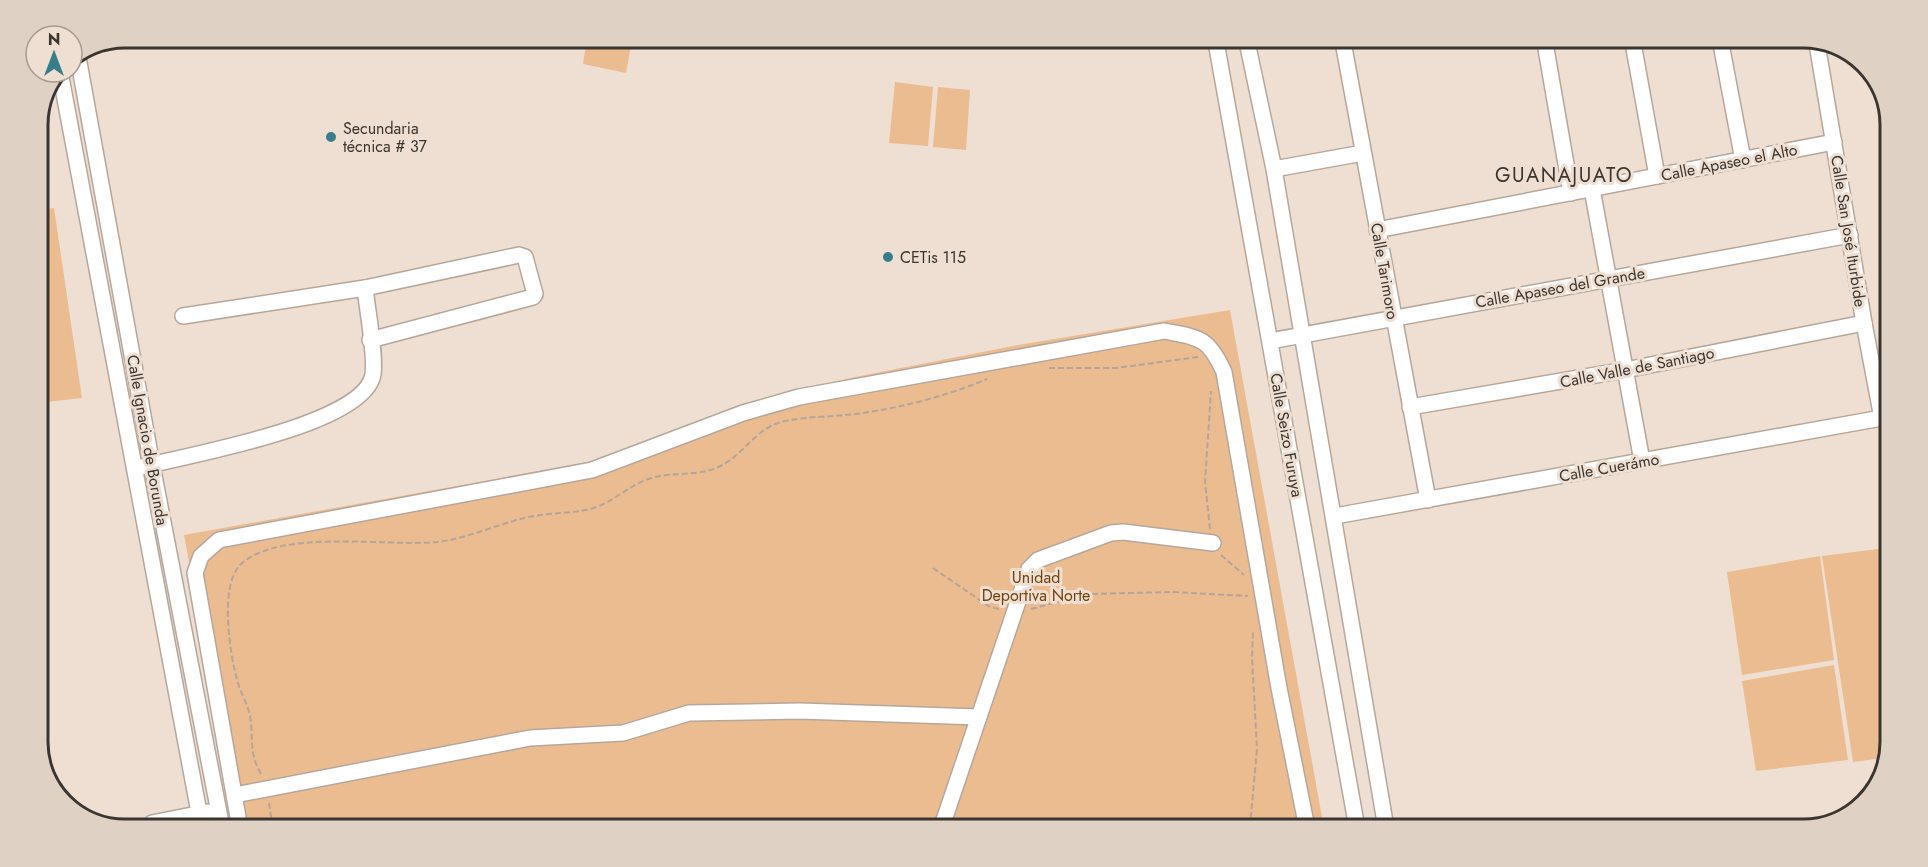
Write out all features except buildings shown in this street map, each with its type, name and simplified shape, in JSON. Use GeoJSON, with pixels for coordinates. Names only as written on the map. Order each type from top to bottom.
{"type":"FeatureCollection","features":[{"type":"Feature","properties":{"kind":"street","name":"Calle Seizo Furuya"},"geometry":{"type":"LineString","coordinates":[[1217,48],[1355,819]]}},
{"type":"Feature","properties":{"kind":"street","name":"Calle Seizo Furuya"},"geometry":{"type":"LineString","coordinates":[[1248,48],[1274,169],[1335,516],[1385,819]]}},
{"type":"Feature","properties":{"kind":"street","name":"Calle Tarimoro"},"geometry":{"type":"LineString","coordinates":[[1344,48],[1428,500]]}},
{"type":"Feature","properties":{"kind":"street"},"geometry":{"type":"LineString","coordinates":[[1546,48],[1571,193]]}},
{"type":"Feature","properties":{"kind":"street"},"geometry":{"type":"LineString","coordinates":[[1634,48],[1657,176]]}},
{"type":"Feature","properties":{"kind":"street"},"geometry":{"type":"LineString","coordinates":[[1722,48],[1743,160]]}},
{"type":"Feature","properties":{"kind":"street","name":"Calle San José Iturbide"},"geometry":{"type":"LineString","coordinates":[[1820,50],[1864,323],[1880,395]]}},
{"type":"Feature","properties":{"kind":"street","name":"Calle Ignacio de Borunda"},"geometry":{"type":"LineString","coordinates":[[62,84],[200,819]]}},
{"type":"Feature","properties":{"kind":"street","name":"Calle Ignacio de Borunda"},"geometry":{"type":"LineString","coordinates":[[83,84],[152,465],[220,816]]}},
{"type":"Feature","properties":{"kind":"street","name":"Calle Apaseo el Alto"},"geometry":{"type":"LineString","coordinates":[[1377,230],[1834,142]]}},
{"type":"Feature","properties":{"kind":"street"},"geometry":{"type":"LineString","coordinates":[[1274,169],[1363,153]]}},
{"type":"Feature","properties":{"kind":"street"},"geometry":{"type":"LineString","coordinates":[[1592,189],[1642,461]]}},
{"type":"Feature","properties":{"kind":"street","name":"Calle Apaseo del Grande"},"geometry":{"type":"LineString","coordinates":[[1270,341],[1850,235]]}},
{"type":"Feature","properties":{"kind":"street"},"geometry":{"type":"LineString","coordinates":[[183,316],[365,288],[519,255],[525,257],[535,294],[533,297],[370,340]]}},
{"type":"Feature","properties":{"kind":"street"},"geometry":{"type":"LineString","coordinates":[[134,470],[254,442],[340,410],[361,397],[373,375],[365,288]]}},
{"type":"Feature","properties":{"kind":"street","name":"Calle Valle de Santiago"},"geometry":{"type":"LineString","coordinates":[[1410,407],[1625,370],[1864,323]]}},
{"type":"Feature","properties":{"kind":"street"},"geometry":{"type":"LineString","coordinates":[[239,819],[195,573],[201,556],[219,540],[592,470],[743,413],[799,397],[1164,331],[1190,336],[1207,343],[1224,372],[1305,819]]}},
{"type":"Feature","properties":{"kind":"street","name":"Calle Cuerámo"},"geometry":{"type":"LineString","coordinates":[[1335,516],[1880,419]]}},
{"type":"Feature","properties":{"kind":"street"},"geometry":{"type":"LineString","coordinates":[[944,819],[1029,569],[1038,560],[1111,533],[1123,532],[1213,543]]}},
{"type":"Feature","properties":{"kind":"street"},"geometry":{"type":"LineString","coordinates":[[235,795],[530,738],[623,733],[689,713],[800,711],[979,717]]}},
{"type":"Feature","properties":{"kind":"street"},"geometry":{"type":"LineString","coordinates":[[200,819],[220,816]]}},
{"type":"Feature","properties":{"kind":"path"},"geometry":{"type":"LineString","coordinates":[[1047,368],[1116,368],[1191,356],[1203,360]]}},
{"type":"Feature","properties":{"kind":"path"},"geometry":{"type":"LineString","coordinates":[[271,819],[266,789],[250,747],[250,716],[237,681],[228,619],[228,598],[232,579],[239,566],[249,559],[288,545],[351,541],[436,542],[475,535],[532,516],[598,506],[651,478],[700,473],[717,467],[730,460],[753,436],[779,423],[892,406],[963,389],[988,379]]}},
{"type":"Feature","properties":{"kind":"path"},"geometry":{"type":"LineString","coordinates":[[1212,383],[1204,482],[1213,543],[1218,552],[1250,582]]}},
{"type":"Feature","properties":{"kind":"path"},"geometry":{"type":"LineString","coordinates":[[933,568],[990,607],[1014,613],[1087,594],[1172,592],[1263,596]]}},
{"type":"Feature","properties":{"kind":"path"},"geometry":{"type":"LineString","coordinates":[[1251,819],[1257,748],[1252,658],[1253,630]]}},
{"type":"Feature","properties":{"kind":"green space"},"geometry":{"type":"Polygon","coordinates":[[[586,48],[631,48],[626,73],[583,64],[586,48]]]}},
{"type":"Feature","properties":{"kind":"green space"},"geometry":{"type":"Polygon","coordinates":[[[895,82],[933,87],[928,146],[889,143],[895,82]]]}},
{"type":"Feature","properties":{"kind":"green space"},"geometry":{"type":"Polygon","coordinates":[[[938,87],[970,90],[966,150],[933,147],[938,87]]]}},
{"type":"Feature","properties":{"kind":"green space"},"geometry":{"type":"Polygon","coordinates":[[[54,208],[82,398],[48,402],[48,209],[54,208]]]}},
{"type":"Feature","properties":{"kind":"green space","name":"Unidad Deportiva Norte"},"geometry":{"type":"Polygon","coordinates":[[[1230,310],[1322,819],[237,819],[184,535],[596,461],[679,433],[757,400],[855,377],[1018,345],[1230,310]]]}},
{"type":"Feature","properties":{"kind":"green space"},"geometry":{"type":"Polygon","coordinates":[[[1880,549],[1878,759],[1853,762],[1822,556],[1880,549]]]}},
{"type":"Feature","properties":{"kind":"green space"},"geometry":{"type":"Polygon","coordinates":[[[1820,556],[1834,660],[1742,675],[1727,572],[1820,556]]]}},
{"type":"Feature","properties":{"kind":"green space"},"geometry":{"type":"Polygon","coordinates":[[[1834,665],[1848,760],[1756,771],[1742,681],[1834,665]]]}},
{"type":"Feature","properties":{"kind":"place","name":"Secundaria técnica # 37"},"geometry":{"type":"Point","coordinates":[331,137]}},
{"type":"Feature","properties":{"kind":"place","name":"CETis 115"},"geometry":{"type":"Point","coordinates":[888,257]}},
{"type":"Feature","properties":{"kind":"district","name":"GUANAJUATO"},"geometry":{"type":"Point","coordinates":[1564,175]}}]}
